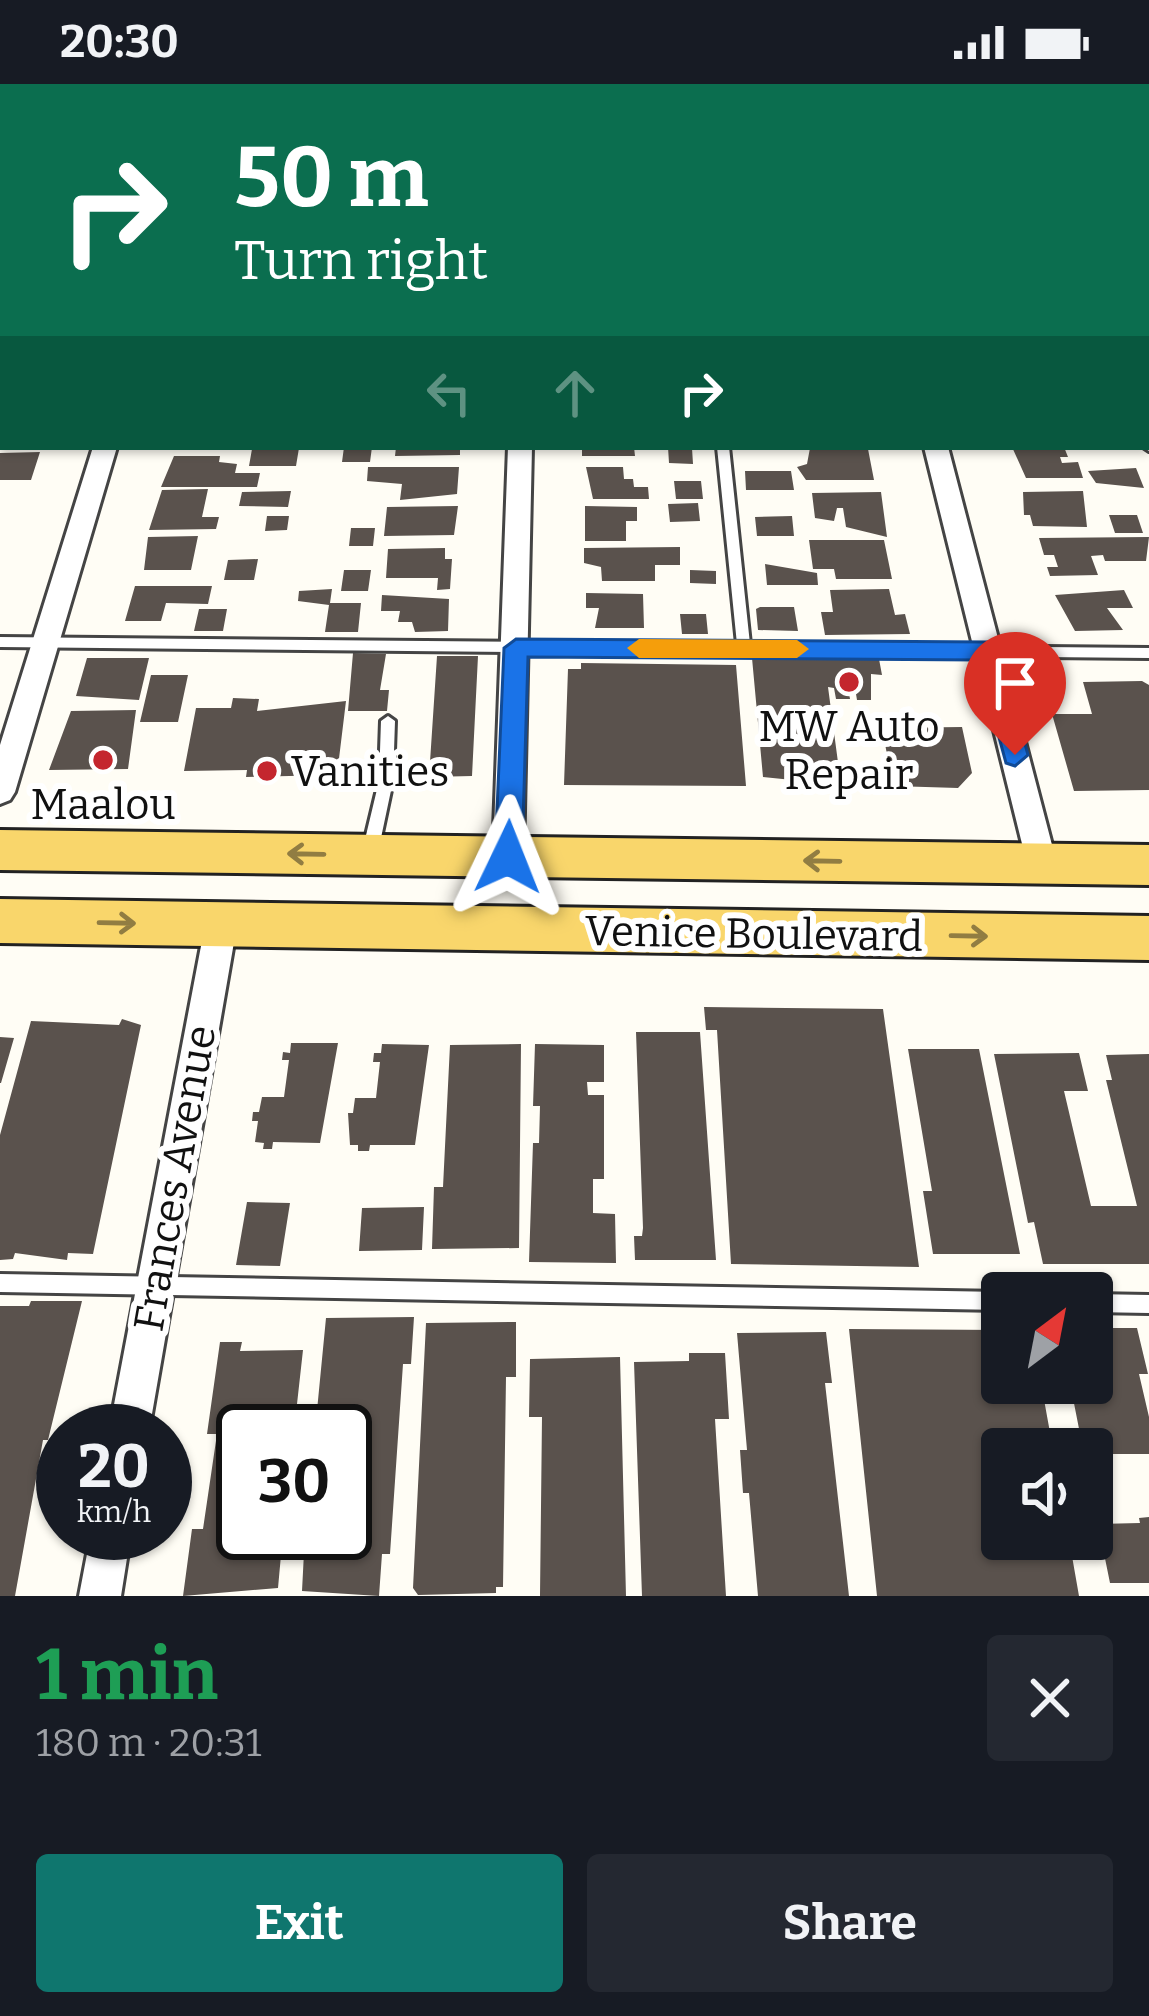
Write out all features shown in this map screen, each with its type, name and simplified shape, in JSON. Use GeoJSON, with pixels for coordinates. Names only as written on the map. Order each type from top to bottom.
{"type":"FeatureCollection","features":[{"type":"Feature","properties":{"kind":"main road","name":"Venice Boulevard"},"geometry":{"type":"LineString","coordinates":[[0,850],[1149,865]]}},
{"type":"Feature","properties":{"kind":"main road","name":"Venice Boulevard"},"geometry":{"type":"LineString","coordinates":[[0,921],[1149,938]]}},
{"type":"Feature","properties":{"kind":"street"},"geometry":{"type":"LineString","coordinates":[[0,793],[104,450]]}},
{"type":"Feature","properties":{"kind":"street"},"geometry":{"type":"LineString","coordinates":[[508,857],[520,450]]}},
{"type":"Feature","properties":{"kind":"street"},"geometry":{"type":"LineString","coordinates":[[937,450],[1042,864]]}},
{"type":"Feature","properties":{"kind":"street","name":"Frances Avenue"},"geometry":{"type":"LineString","coordinates":[[134,1404],[221,925]]}},
{"type":"Feature","properties":{"kind":"street"},"geometry":{"type":"LineString","coordinates":[[100,1596],[106,1560]]}},
{"type":"Feature","properties":{"kind":"lane"},"geometry":{"type":"LineString","coordinates":[[723,450],[744,649]]}},
{"type":"Feature","properties":{"kind":"lane"},"geometry":{"type":"LineString","coordinates":[[0,642],[1149,653]]}},
{"type":"Feature","properties":{"kind":"lane"},"geometry":{"type":"LineString","coordinates":[[370,855],[386,781],[388,721]]}},
{"type":"Feature","properties":{"kind":"lane"},"geometry":{"type":"LineString","coordinates":[[0,1283],[981,1301]]}},
{"type":"Feature","properties":{"kind":"lane"},"geometry":{"type":"LineString","coordinates":[[1113,1303],[1149,1304]]}},
{"type":"Feature","properties":{"kind":"building"},"geometry":{"type":"Polygon","coordinates":[[[252,450],[299,450],[296,466],[249,466],[252,450]]]}},
{"type":"Feature","properties":{"kind":"building"},"geometry":{"type":"Polygon","coordinates":[[[344,450],[372,450],[370,462],[342,462],[344,450]]]}},
{"type":"Feature","properties":{"kind":"building"},"geometry":{"type":"Polygon","coordinates":[[[396,450],[460,450],[460,455],[395,456],[396,450]]]}},
{"type":"Feature","properties":{"kind":"building"},"geometry":{"type":"Polygon","coordinates":[[[582,450],[634,450],[635,456],[582,456],[582,450]]]}},
{"type":"Feature","properties":{"kind":"building"},"geometry":{"type":"Polygon","coordinates":[[[668,450],[692,450],[693,464],[669,463],[668,450]]]}},
{"type":"Feature","properties":{"kind":"building"},"geometry":{"type":"Polygon","coordinates":[[[810,450],[868,450],[874,480],[806,480],[797,467],[807,464],[810,450]]]}},
{"type":"Feature","properties":{"kind":"building"},"geometry":{"type":"Polygon","coordinates":[[[1013,450],[1065,450],[1068,457],[1060,457],[1062,463],[1078,462],[1083,478],[1026,478],[1013,450]]]}},
{"type":"Feature","properties":{"kind":"building"},"geometry":{"type":"Polygon","coordinates":[[[40,452],[31,480],[0,480],[0,453],[40,452]]]}},
{"type":"Feature","properties":{"kind":"building"},"geometry":{"type":"Polygon","coordinates":[[[174,456],[220,456],[219,462],[237,464],[235,473],[260,473],[257,487],[161,487],[174,456]]]}},
{"type":"Feature","properties":{"kind":"building"},"geometry":{"type":"Polygon","coordinates":[[[368,467],[459,467],[457,494],[400,500],[402,484],[367,481],[368,467]]]}},
{"type":"Feature","properties":{"kind":"building"},"geometry":{"type":"Polygon","coordinates":[[[586,467],[623,467],[624,479],[633,479],[634,487],[648,487],[649,499],[593,499],[586,467]]]}},
{"type":"Feature","properties":{"kind":"building"},"geometry":{"type":"Polygon","coordinates":[[[1136,468],[1144,488],[1096,483],[1088,471],[1136,468]]]}},
{"type":"Feature","properties":{"kind":"building"},"geometry":{"type":"Polygon","coordinates":[[[745,471],[791,471],[794,490],[746,490],[745,471]]]}},
{"type":"Feature","properties":{"kind":"building"},"geometry":{"type":"Polygon","coordinates":[[[674,481],[701,481],[703,499],[676,499],[674,481]]]}},
{"type":"Feature","properties":{"kind":"building"},"geometry":{"type":"Polygon","coordinates":[[[208,489],[202,517],[219,517],[216,529],[149,530],[162,490],[208,489]]]}},
{"type":"Feature","properties":{"kind":"building"},"geometry":{"type":"Polygon","coordinates":[[[291,491],[288,507],[239,506],[242,492],[291,491]]]}},
{"type":"Feature","properties":{"kind":"building"},"geometry":{"type":"Polygon","coordinates":[[[1083,491],[1087,527],[1033,526],[1030,515],[1024,515],[1023,492],[1083,491]]]}},
{"type":"Feature","properties":{"kind":"building"},"geometry":{"type":"Polygon","coordinates":[[[881,492],[887,537],[846,527],[843,508],[837,508],[834,521],[815,518],[812,493],[881,492]]]}},
{"type":"Feature","properties":{"kind":"building"},"geometry":{"type":"Polygon","coordinates":[[[698,503],[700,521],[670,522],[668,504],[698,503]]]}},
{"type":"Feature","properties":{"kind":"building"},"geometry":{"type":"Polygon","coordinates":[[[458,506],[454,535],[384,536],[387,507],[458,506]]]}},
{"type":"Feature","properties":{"kind":"building"},"geometry":{"type":"Polygon","coordinates":[[[585,506],[637,507],[637,521],[626,521],[626,541],[585,541],[585,506]]]}},
{"type":"Feature","properties":{"kind":"building"},"geometry":{"type":"Polygon","coordinates":[[[1109,515],[1137,515],[1143,533],[1115,533],[1109,515]]]}},
{"type":"Feature","properties":{"kind":"building"},"geometry":{"type":"Polygon","coordinates":[[[267,516],[289,516],[287,530],[265,531],[267,516]]]}},
{"type":"Feature","properties":{"kind":"building"},"geometry":{"type":"Polygon","coordinates":[[[792,516],[794,536],[757,536],[755,517],[792,516]]]}},
{"type":"Feature","properties":{"kind":"building"},"geometry":{"type":"Polygon","coordinates":[[[351,528],[375,528],[373,546],[349,546],[351,528]]]}},
{"type":"Feature","properties":{"kind":"building"},"geometry":{"type":"Polygon","coordinates":[[[198,536],[191,570],[144,570],[148,537],[198,536]]]}},
{"type":"Feature","properties":{"kind":"building"},"geometry":{"type":"Polygon","coordinates":[[[1149,537],[1146,561],[1105,561],[1103,555],[1091,556],[1098,575],[1050,576],[1047,567],[1058,567],[1054,555],[1044,555],[1039,538],[1149,537]]]}},
{"type":"Feature","properties":{"kind":"building"},"geometry":{"type":"Polygon","coordinates":[[[809,540],[884,540],[892,579],[836,579],[834,569],[813,569],[809,540]]]}},
{"type":"Feature","properties":{"kind":"building"},"geometry":{"type":"Polygon","coordinates":[[[680,547],[680,565],[655,565],[655,581],[602,581],[601,567],[584,563],[584,548],[680,547]]]}},
{"type":"Feature","properties":{"kind":"building"},"geometry":{"type":"Polygon","coordinates":[[[445,548],[445,559],[452,559],[450,589],[437,590],[438,578],[386,578],[388,549],[445,548]]]}},
{"type":"Feature","properties":{"kind":"building"},"geometry":{"type":"Polygon","coordinates":[[[258,559],[254,580],[224,580],[228,560],[258,559]]]}},
{"type":"Feature","properties":{"kind":"building"},"geometry":{"type":"Polygon","coordinates":[[[765,564],[817,573],[818,585],[767,585],[765,564]]]}},
{"type":"Feature","properties":{"kind":"building"},"geometry":{"type":"Polygon","coordinates":[[[344,570],[371,570],[368,591],[341,591],[344,570]]]}},
{"type":"Feature","properties":{"kind":"building"},"geometry":{"type":"Polygon","coordinates":[[[690,570],[716,571],[716,584],[690,583],[690,570]]]}},
{"type":"Feature","properties":{"kind":"building"},"geometry":{"type":"Polygon","coordinates":[[[135,586],[212,586],[208,604],[166,603],[161,621],[125,621],[135,586]]]}},
{"type":"Feature","properties":{"kind":"building"},"geometry":{"type":"Polygon","coordinates":[[[332,589],[330,603],[361,603],[358,632],[325,632],[329,605],[298,601],[299,591],[332,589]]]}},
{"type":"Feature","properties":{"kind":"building"},"geometry":{"type":"Polygon","coordinates":[[[889,589],[895,615],[905,614],[910,634],[825,635],[821,612],[833,612],[830,590],[889,589]]]}},
{"type":"Feature","properties":{"kind":"building"},"geometry":{"type":"Polygon","coordinates":[[[1124,590],[1133,608],[1107,608],[1123,630],[1075,631],[1055,595],[1124,590]]]}},
{"type":"Feature","properties":{"kind":"building"},"geometry":{"type":"Polygon","coordinates":[[[586,593],[643,594],[644,628],[595,628],[599,608],[586,608],[586,593]]]}},
{"type":"Feature","properties":{"kind":"building"},"geometry":{"type":"Polygon","coordinates":[[[382,595],[449,599],[448,631],[415,632],[412,622],[398,622],[400,611],[381,611],[382,595]]]}},
{"type":"Feature","properties":{"kind":"building"},"geometry":{"type":"Polygon","coordinates":[[[794,607],[798,631],[758,630],[756,609],[794,607]]]}},
{"type":"Feature","properties":{"kind":"building"},"geometry":{"type":"Polygon","coordinates":[[[199,609],[227,609],[223,631],[194,631],[199,609]]]}},
{"type":"Feature","properties":{"kind":"building"},"geometry":{"type":"Polygon","coordinates":[[[680,614],[706,614],[708,634],[682,634],[680,614]]]}},
{"type":"Feature","properties":{"kind":"building"},"geometry":{"type":"Polygon","coordinates":[[[353,653],[386,654],[380,690],[389,690],[387,711],[348,711],[353,653]]]}},
{"type":"Feature","properties":{"kind":"building"},"geometry":{"type":"Polygon","coordinates":[[[437,656],[478,656],[472,776],[429,777],[437,656]]]}},
{"type":"Feature","properties":{"kind":"building"},"geometry":{"type":"Polygon","coordinates":[[[87,658],[149,658],[139,700],[76,696],[87,658]]]}},
{"type":"Feature","properties":{"kind":"building"},"geometry":{"type":"Polygon","coordinates":[[[752,658],[879,659],[882,675],[871,674],[871,700],[857,700],[855,688],[848,688],[850,699],[836,699],[834,688],[828,687],[841,785],[763,777],[752,658]]]}},
{"type":"Feature","properties":{"kind":"building"},"geometry":{"type":"Polygon","coordinates":[[[581,663],[736,665],[746,786],[564,785],[568,669],[581,669],[581,663]]]}},
{"type":"Feature","properties":{"kind":"building"},"geometry":{"type":"Polygon","coordinates":[[[151,675],[188,675],[178,722],[140,722],[151,675]]]}},
{"type":"Feature","properties":{"kind":"building"},"geometry":{"type":"Polygon","coordinates":[[[1142,681],[1149,685],[1149,790],[1074,791],[1052,714],[1092,714],[1083,682],[1142,681]]]}},
{"type":"Feature","properties":{"kind":"building"},"geometry":{"type":"Polygon","coordinates":[[[233,698],[259,699],[257,711],[346,701],[337,775],[246,777],[247,770],[184,771],[196,708],[231,708],[233,698]]]}},
{"type":"Feature","properties":{"kind":"building"},"geometry":{"type":"Polygon","coordinates":[[[136,710],[128,769],[49,770],[71,711],[136,710]]]}},
{"type":"Feature","properties":{"kind":"building"},"geometry":{"type":"Polygon","coordinates":[[[962,727],[972,773],[958,788],[893,786],[882,728],[962,727]]]}},
{"type":"Feature","properties":{"kind":"building"},"geometry":{"type":"Polygon","coordinates":[[[704,1007],[883,1009],[919,1267],[731,1264],[717,1030],[706,1030],[704,1007]]]}},
{"type":"Feature","properties":{"kind":"building"},"geometry":{"type":"Polygon","coordinates":[[[122,1019],[141,1025],[93,1254],[68,1253],[67,1260],[15,1253],[13,1259],[0,1260],[0,1135],[31,1021],[119,1025],[122,1019]]]}},
{"type":"Feature","properties":{"kind":"building"},"geometry":{"type":"Polygon","coordinates":[[[636,1032],[700,1032],[716,1260],[635,1260],[634,1236],[642,1236],[643,1228],[636,1032]]]}},
{"type":"Feature","properties":{"kind":"building"},"geometry":{"type":"Polygon","coordinates":[[[0,1037],[14,1038],[1,1083],[0,1083],[0,1037]]]}},
{"type":"Feature","properties":{"kind":"building"},"geometry":{"type":"Polygon","coordinates":[[[291,1043],[338,1043],[320,1143],[273,1142],[272,1149],[263,1149],[264,1143],[255,1142],[258,1121],[252,1121],[253,1112],[259,1112],[262,1097],[284,1097],[289,1060],[282,1060],[283,1052],[290,1053],[291,1043]]]}},
{"type":"Feature","properties":{"kind":"building"},"geometry":{"type":"Polygon","coordinates":[[[382,1044],[429,1045],[415,1145],[370,1145],[369,1151],[358,1151],[358,1145],[350,1145],[348,1113],[353,1113],[355,1098],[376,1098],[380,1062],[373,1062],[374,1053],[381,1053],[382,1044]]]}},
{"type":"Feature","properties":{"kind":"building"},"geometry":{"type":"Polygon","coordinates":[[[521,1044],[519,1248],[432,1249],[434,1187],[443,1187],[450,1045],[521,1044]]]}},
{"type":"Feature","properties":{"kind":"building"},"geometry":{"type":"Polygon","coordinates":[[[535,1044],[604,1045],[604,1082],[587,1082],[588,1095],[604,1095],[604,1179],[593,1179],[593,1213],[615,1214],[616,1263],[529,1262],[533,1143],[539,1143],[540,1106],[533,1106],[535,1044]]]}},
{"type":"Feature","properties":{"kind":"building"},"geometry":{"type":"Polygon","coordinates":[[[908,1049],[979,1049],[1020,1254],[933,1254],[923,1191],[932,1191],[908,1049]]]}},
{"type":"Feature","properties":{"kind":"building"},"geometry":{"type":"Polygon","coordinates":[[[1079,1053],[1088,1091],[1064,1091],[1091,1206],[1137,1206],[1106,1080],[1112,1080],[1106,1055],[1149,1054],[1149,1264],[1043,1264],[1034,1222],[1028,1223],[994,1054],[1079,1053]]]}},
{"type":"Feature","properties":{"kind":"building"},"geometry":{"type":"Polygon","coordinates":[[[247,1202],[290,1203],[280,1266],[236,1265],[247,1202]]]}},
{"type":"Feature","properties":{"kind":"building"},"geometry":{"type":"Polygon","coordinates":[[[424,1207],[422,1250],[359,1251],[362,1208],[424,1207]]]}},
{"type":"Feature","properties":{"kind":"building"},"geometry":{"type":"Polygon","coordinates":[[[31,1301],[82,1301],[57,1404],[36,1404],[36,1479],[15,1596],[0,1596],[0,1306],[29,1306],[31,1301]]]}},
{"type":"Feature","properties":{"kind":"building"},"geometry":{"type":"Polygon","coordinates":[[[414,1317],[411,1364],[403,1364],[390,1554],[382,1554],[379,1596],[302,1591],[304,1560],[372,1560],[372,1404],[318,1404],[326,1318],[414,1317]]]}},
{"type":"Feature","properties":{"kind":"building"},"geometry":{"type":"Polygon","coordinates":[[[516,1322],[516,1377],[506,1377],[503,1587],[496,1587],[496,1593],[418,1595],[413,1588],[426,1323],[516,1322]]]}},
{"type":"Feature","properties":{"kind":"building"},"geometry":{"type":"Polygon","coordinates":[[[1113,1328],[1137,1328],[1148,1374],[1139,1374],[1149,1417],[1149,1454],[1113,1454],[1113,1428],[1079,1428],[1074,1404],[1113,1404],[1113,1328]]]}},
{"type":"Feature","properties":{"kind":"building"},"geometry":{"type":"Polygon","coordinates":[[[849,1329],[981,1330],[981,1404],[1045,1404],[1049,1428],[981,1428],[981,1560],[1073,1560],[1079,1596],[877,1596],[849,1329]]]}},
{"type":"Feature","properties":{"kind":"building"},"geometry":{"type":"Polygon","coordinates":[[[826,1332],[832,1383],[825,1383],[849,1596],[758,1596],[749,1493],[743,1493],[740,1450],[747,1450],[737,1333],[826,1332]]]}},
{"type":"Feature","properties":{"kind":"building"},"geometry":{"type":"Polygon","coordinates":[[[220,1342],[242,1342],[240,1351],[303,1350],[297,1404],[216,1404],[216,1434],[207,1434],[220,1342]]]}},
{"type":"Feature","properties":{"kind":"building"},"geometry":{"type":"Polygon","coordinates":[[[689,1353],[725,1353],[729,1419],[715,1419],[726,1596],[642,1596],[634,1362],[689,1361],[689,1353]]]}},
{"type":"Feature","properties":{"kind":"building"},"geometry":{"type":"Polygon","coordinates":[[[620,1357],[626,1596],[540,1596],[542,1417],[529,1417],[530,1359],[620,1357]]]}},
{"type":"Feature","properties":{"kind":"building"},"geometry":{"type":"Polygon","coordinates":[[[216,1441],[216,1560],[281,1560],[278,1588],[183,1596],[188,1560],[192,1560],[192,1529],[203,1529],[216,1441]]]}},
{"type":"Feature","properties":{"kind":"building"},"geometry":{"type":"Polygon","coordinates":[[[1149,1517],[1149,1583],[1110,1583],[1105,1560],[1113,1560],[1113,1524],[1140,1523],[1139,1518],[1149,1517]]]}},
{"type":"Feature","properties":{"kind":"slow traffic"},"geometry":{"type":"LineString","coordinates":[[639,648],[797,649]]}},
{"type":"Feature","properties":{"kind":"place","name":"MW Auto Repair"},"geometry":{"type":"Point","coordinates":[849,682]}},
{"type":"Feature","properties":{"kind":"place","name":"Maalou"},"geometry":{"type":"Point","coordinates":[103,760]}},
{"type":"Feature","properties":{"kind":"place","name":"Vanities"},"geometry":{"type":"Point","coordinates":[267,771]}},
{"type":"Feature","properties":{"kind":"route"},"geometry":{"type":"LineString","coordinates":[[508,857],[516,648],[988,651],[1015,755]]}}]}
